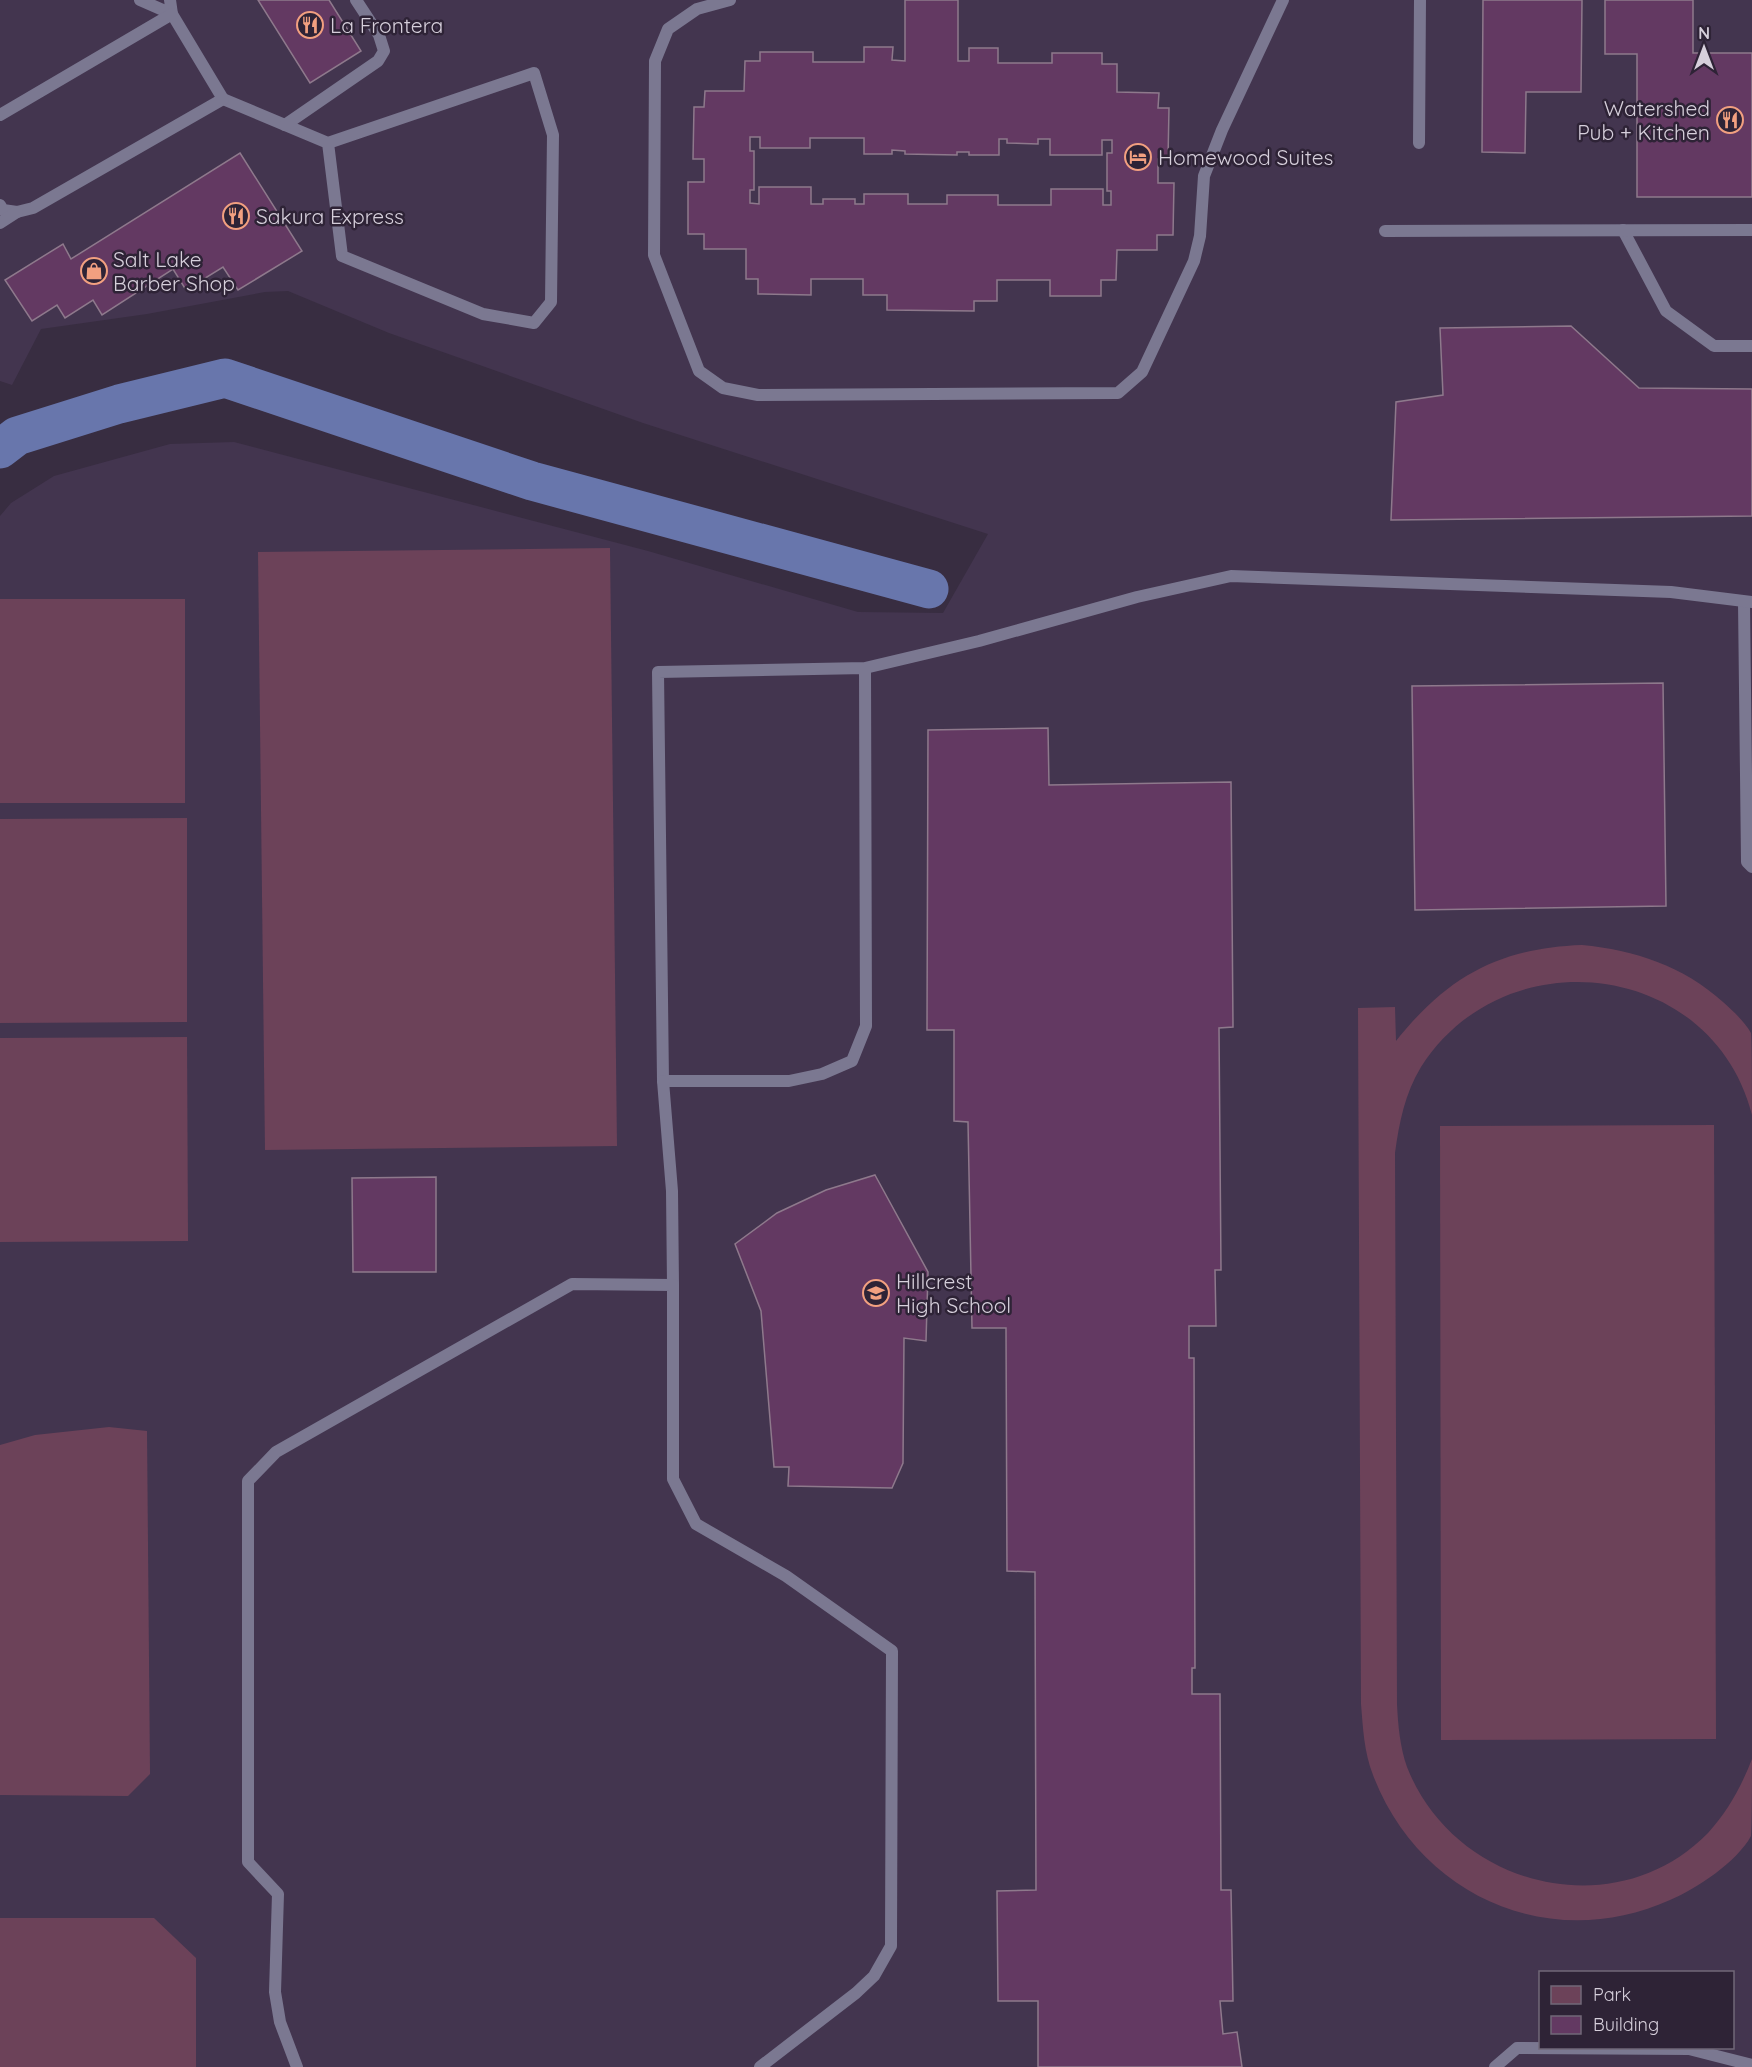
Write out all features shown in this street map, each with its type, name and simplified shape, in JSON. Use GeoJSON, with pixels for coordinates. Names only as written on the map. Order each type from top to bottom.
{"type":"FeatureCollection","features":[{"type":"Feature","properties":{"kind":"lane"},"geometry":{"type":"LineString","coordinates":[[140,0],[172,14]]}},
{"type":"Feature","properties":{"kind":"lane"},"geometry":{"type":"LineString","coordinates":[[171,0],[172,14],[223,99],[328,143],[534,73],[553,135],[551,302],[534,323],[483,314],[342,256],[328,143]]}},
{"type":"Feature","properties":{"kind":"lane"},"geometry":{"type":"LineString","coordinates":[[285,125],[378,62],[384,51],[379,35],[356,0]]}},
{"type":"Feature","properties":{"kind":"lane"},"geometry":{"type":"LineString","coordinates":[[730,0],[697,9],[668,29],[655,61],[654,255],[699,371],[723,388],[758,395],[1118,393],[1142,372],[1194,261],[1200,236],[1204,176],[1222,130],[1283,0]]}},
{"type":"Feature","properties":{"kind":"lane"},"geometry":{"type":"LineString","coordinates":[[1419,143],[1420,0]]}},
{"type":"Feature","properties":{"kind":"lane"},"geometry":{"type":"LineString","coordinates":[[0,115],[172,14]]}},
{"type":"Feature","properties":{"kind":"lane"},"geometry":{"type":"LineString","coordinates":[[0,223],[17,212],[33,208],[223,99]]}},
{"type":"Feature","properties":{"kind":"lane"},"geometry":{"type":"LineString","coordinates":[[0,205],[3,210],[17,212]]}},
{"type":"Feature","properties":{"kind":"lane"},"geometry":{"type":"LineString","coordinates":[[1623,230],[1666,311],[1714,346],[1752,346]]}},
{"type":"Feature","properties":{"kind":"lane"},"geometry":{"type":"LineString","coordinates":[[1385,231],[1752,230]]}},
{"type":"Feature","properties":{"kind":"lane"},"geometry":{"type":"LineString","coordinates":[[760,2067],[856,1993],[874,1976],[891,1946],[892,1651],[786,1576],[696,1524],[673,1479],[672,1191],[663,1081],[658,672],[865,668],[979,641],[1137,597],[1231,576],[1671,592],[1748,602],[1747,862],[1752,867]]}},
{"type":"Feature","properties":{"kind":"lane"},"geometry":{"type":"LineString","coordinates":[[663,1081],[789,1081],[822,1074],[852,1061],[866,1026],[865,668]]}},
{"type":"Feature","properties":{"kind":"lane"},"geometry":{"type":"LineString","coordinates":[[297,2067],[280,2022],[275,1992],[278,1894],[248,1862],[248,1481],[276,1452],[572,1284],[673,1285]]}},
{"type":"Feature","properties":{"kind":"lane"},"geometry":{"type":"LineString","coordinates":[[1495,2067],[1517,2048],[1539,2048]]}},
{"type":"Feature","properties":{"kind":"lane"},"geometry":{"type":"LineString","coordinates":[[1689,2049],[1735,2065],[1752,2065]]}},
{"type":"Feature","properties":{"kind":"shaded area","name":"Hillcrest High School"},"geometry":{"type":"Polygon","coordinates":[[[0,0],[1752,0],[1752,2067],[0,2067],[0,516],[11,503],[54,476],[170,444],[234,442],[648,551],[858,612],[943,613],[988,534],[643,423],[389,333],[288,291],[265,292],[147,314],[41,329],[12,385],[0,381],[0,0]]]}},
{"type":"Feature","properties":{"kind":"green space"},"geometry":{"type":"Polygon","coordinates":[[[610,548],[617,1146],[265,1150],[258,552],[610,548]]]}},
{"type":"Feature","properties":{"kind":"green space"},"geometry":{"type":"Polygon","coordinates":[[[0,599],[185,599],[185,803],[0,803],[0,599]]]}},
{"type":"Feature","properties":{"kind":"green space"},"geometry":{"type":"Polygon","coordinates":[[[187,818],[187,1022],[0,1023],[0,819],[187,818]]]}},
{"type":"Feature","properties":{"kind":"green space"},"geometry":{"type":"Polygon","coordinates":[[[1582,945],[1621,951],[1675,969],[1708,989],[1734,1012],[1751,1033],[1752,1115],[1730,1063],[1696,1024],[1652,997],[1603,984],[1552,984],[1503,997],[1458,1025],[1415,1077],[1398,1131],[1395,1153],[1397,1704],[1400,1736],[1407,1767],[1430,1808],[1461,1841],[1498,1866],[1540,1881],[1584,1886],[1628,1880],[1670,1862],[1708,1833],[1733,1798],[1752,1759],[1751,1836],[1745,1846],[1726,1865],[1692,1889],[1670,1900],[1625,1915],[1579,1920],[1535,1916],[1494,1903],[1456,1882],[1422,1853],[1394,1817],[1373,1775],[1368,1758],[1361,1704],[1358,1008],[1395,1007],[1396,1041],[1435,999],[1455,983],[1477,970],[1525,952],[1582,945]]]}},
{"type":"Feature","properties":{"kind":"green space"},"geometry":{"type":"Polygon","coordinates":[[[187,1037],[188,1241],[0,1242],[0,1038],[187,1037]]]}},
{"type":"Feature","properties":{"kind":"green space"},"geometry":{"type":"Polygon","coordinates":[[[1714,1125],[1716,1739],[1441,1740],[1440,1126],[1714,1125]]]}},
{"type":"Feature","properties":{"kind":"green space"},"geometry":{"type":"Polygon","coordinates":[[[109,1427],[147,1431],[150,1774],[128,1796],[0,1795],[0,1445],[35,1435],[109,1427]]]}},
{"type":"Feature","properties":{"kind":"green space"},"geometry":{"type":"Polygon","coordinates":[[[0,1918],[154,1918],[196,1958],[196,2067],[0,2067],[0,1918]]]}},
{"type":"Feature","properties":{"kind":"building","name":"La Frontera"},"geometry":{"type":"Polygon","coordinates":[[[258,0],[329,0],[361,51],[310,83],[258,0]]]}},
{"type":"Feature","properties":{"kind":"building","name":"Homewood Suites"},"geometry":{"type":"Polygon","coordinates":[[[905,0],[958,0],[958,61],[969,61],[969,48],[998,48],[998,63],[1052,63],[1052,53],[1102,53],[1102,64],[1117,64],[1117,92],[1159,93],[1158,108],[1169,108],[1168,159],[1158,159],[1158,183],[1174,183],[1173,235],[1157,235],[1157,250],[1117,250],[1116,280],[1101,280],[1101,296],[1050,296],[1050,280],[997,280],[997,301],[974,301],[974,311],[887,310],[887,295],[863,295],[863,279],[811,279],[811,295],[758,294],[758,279],[746,279],[746,249],[704,249],[704,234],[688,234],[688,182],[704,182],[704,159],[693,159],[694,107],[704,107],[705,91],[744,91],[745,61],[760,61],[760,52],[813,52],[813,62],[864,62],[864,47],[893,47],[892,60],[905,61],[905,0]],[[750,137],[750,151],[754,151],[754,190],[750,190],[750,203],[759,204],[759,187],[811,187],[811,204],[823,204],[823,199],[855,199],[855,204],[864,204],[864,194],[908,194],[908,204],[947,204],[947,195],[998,195],[998,205],[1051,205],[1051,189],[1103,189],[1103,205],[1111,205],[1111,191],[1107,191],[1107,153],[1112,153],[1112,140],[1102,140],[1102,155],[1050,155],[1050,139],[1038,139],[1038,144],[1007,143],[1007,139],[999,139],[999,155],[969,155],[969,152],[957,152],[957,155],[905,154],[905,151],[892,150],[892,154],[864,154],[864,138],[810,138],[810,148],[760,148],[760,137],[750,137]]]}},
{"type":"Feature","properties":{"kind":"building"},"geometry":{"type":"Polygon","coordinates":[[[1483,0],[1582,0],[1581,92],[1526,92],[1525,153],[1482,152],[1483,0]]]}},
{"type":"Feature","properties":{"kind":"building"},"geometry":{"type":"Polygon","coordinates":[[[1605,0],[1693,0],[1693,53],[1752,53],[1752,197],[1637,197],[1637,54],[1605,54],[1605,0]]]}},
{"type":"Feature","properties":{"kind":"building"},"geometry":{"type":"Polygon","coordinates":[[[240,153],[302,251],[238,290],[223,267],[186,290],[173,269],[102,315],[93,300],[65,318],[57,305],[32,321],[5,280],[63,244],[71,259],[240,153]]]}},
{"type":"Feature","properties":{"kind":"building"},"geometry":{"type":"Polygon","coordinates":[[[1571,326],[1639,388],[1752,389],[1752,516],[1391,520],[1396,402],[1443,395],[1440,328],[1571,326]]]}},
{"type":"Feature","properties":{"kind":"building"},"geometry":{"type":"Polygon","coordinates":[[[1663,683],[1666,906],[1415,910],[1412,686],[1663,683]]]}},
{"type":"Feature","properties":{"kind":"building"},"geometry":{"type":"Polygon","coordinates":[[[1048,728],[1049,785],[1231,782],[1233,1027],[1219,1028],[1221,1270],[1215,1270],[1216,1326],[1189,1326],[1189,1358],[1194,1358],[1195,1668],[1192,1668],[1192,1694],[1220,1694],[1221,1890],[1231,1890],[1233,2001],[1220,2001],[1223,2034],[1237,2032],[1242,2067],[1038,2067],[1038,2001],[998,2001],[997,1891],[1036,1890],[1035,1572],[1007,1571],[1006,1328],[972,1328],[968,1122],[954,1121],[954,1030],[927,1030],[928,730],[1048,728]]]}},
{"type":"Feature","properties":{"kind":"building"},"geometry":{"type":"Polygon","coordinates":[[[875,1175],[928,1272],[926,1341],[904,1338],[903,1463],[892,1488],[788,1486],[789,1467],[774,1467],[761,1311],[735,1244],[777,1213],[826,1190],[875,1175]]]}},
{"type":"Feature","properties":{"kind":"building"},"geometry":{"type":"Polygon","coordinates":[[[436,1177],[436,1272],[353,1272],[352,1178],[436,1177]]]}},
{"type":"Feature","properties":{"kind":"waterway"},"geometry":{"type":"LineString","coordinates":[[0,449],[17,436],[119,404],[225,378],[532,481],[929,589]]}},
{"type":"Feature","properties":{"kind":"place","name":"La Frontera"},"geometry":{"type":"Point","coordinates":[310,25]}},
{"type":"Feature","properties":{"kind":"place","name":"Watershed Pub + Kitchen"},"geometry":{"type":"Point","coordinates":[1730,120]}},
{"type":"Feature","properties":{"kind":"place","name":"Homewood Suites"},"geometry":{"type":"Point","coordinates":[1138,157]}},
{"type":"Feature","properties":{"kind":"place","name":"Sakura Express"},"geometry":{"type":"Point","coordinates":[236,216]}},
{"type":"Feature","properties":{"kind":"place","name":"Salt Lake Barber Shop"},"geometry":{"type":"Point","coordinates":[94,271]}},
{"type":"Feature","properties":{"kind":"place","name":"Hillcrest High School"},"geometry":{"type":"Point","coordinates":[876,1293]}}]}
